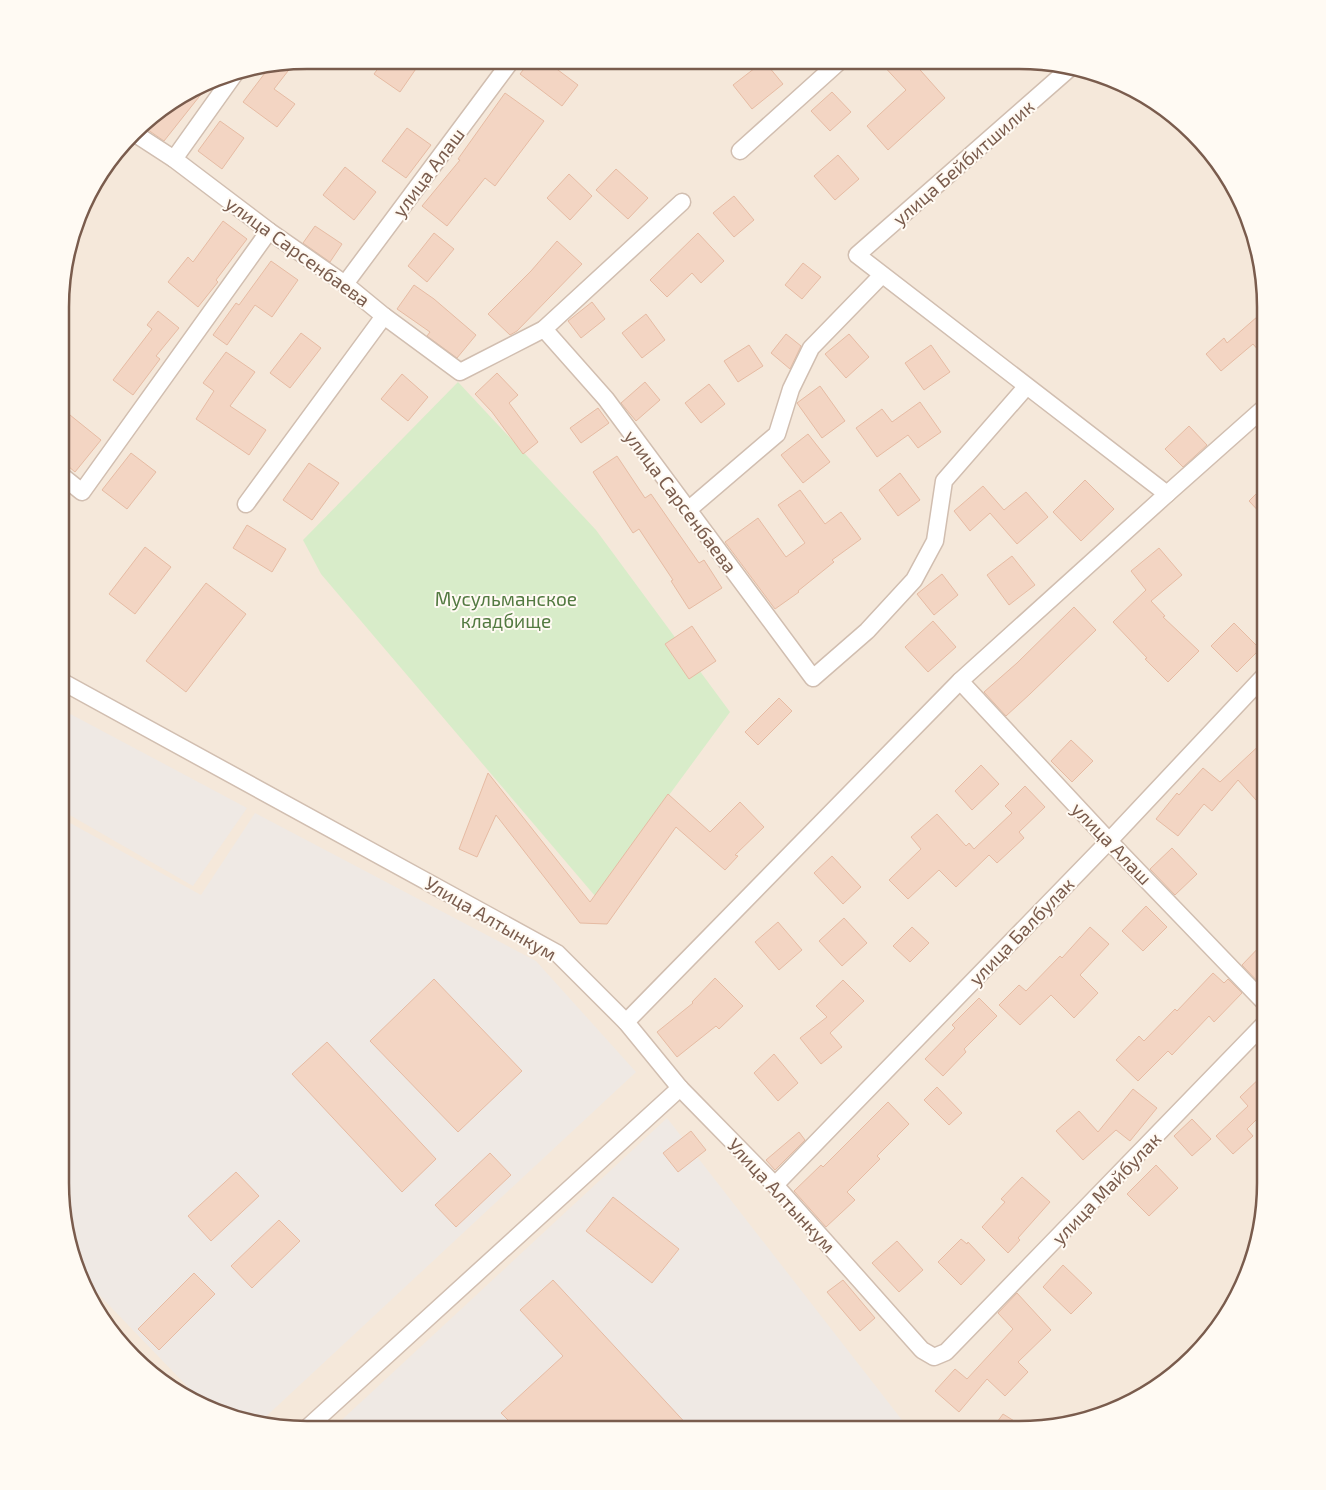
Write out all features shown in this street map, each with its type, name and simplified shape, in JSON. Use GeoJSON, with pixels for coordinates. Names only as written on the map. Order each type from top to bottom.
{"type":"FeatureCollection","features":[{"type":"Feature","properties":{"kind":"street","name":"улица Алаш"},"geometry":{"type":"LineString","coordinates":[[345,284],[505,69]]}},
{"type":"Feature","properties":{"kind":"street"},"geometry":{"type":"LineString","coordinates":[[740,151],[832,69]]}},
{"type":"Feature","properties":{"kind":"street","name":"улица Бейбитшилик"},"geometry":{"type":"LineString","coordinates":[[882,275],[857,255],[1065,73]]}},
{"type":"Feature","properties":{"kind":"street"},"geometry":{"type":"LineString","coordinates":[[174,159],[229,81]]}},
{"type":"Feature","properties":{"kind":"street","name":"улица Сарсенбаева"},"geometry":{"type":"LineString","coordinates":[[140,137],[174,159],[345,284],[384,316],[460,372],[544,329],[606,399],[813,678],[867,631],[914,580],[935,541],[944,481],[1026,386]]}},
{"type":"Feature","properties":{"kind":"street"},"geometry":{"type":"LineString","coordinates":[[544,329],[682,202]]}},
{"type":"Feature","properties":{"kind":"street"},"geometry":{"type":"LineString","coordinates":[[69,482],[82,492],[270,231]]}},
{"type":"Feature","properties":{"kind":"street"},"geometry":{"type":"LineString","coordinates":[[688,510],[777,434],[791,389],[811,348],[882,275],[1167,494]]}},
{"type":"Feature","properties":{"kind":"street"},"geometry":{"type":"LineString","coordinates":[[246,504],[384,316]]}},
{"type":"Feature","properties":{"kind":"street"},"geometry":{"type":"LineString","coordinates":[[626,1022],[960,681],[1257,415]]}},
{"type":"Feature","properties":{"kind":"street","name":"улица Алаш"},"geometry":{"type":"LineString","coordinates":[[960,681],[1109,841],[1257,993]]}},
{"type":"Feature","properties":{"kind":"street","name":"Улица Алтынкум"},"geometry":{"type":"LineString","coordinates":[[69,685],[557,954],[626,1022],[680,1088],[775,1185],[922,1350],[934,1356],[946,1352]]}},
{"type":"Feature","properties":{"kind":"street","name":"улица Балбулак"},"geometry":{"type":"LineString","coordinates":[[775,1185],[1109,841],[1257,685]]}},
{"type":"Feature","properties":{"kind":"street","name":"улица Майбулак"},"geometry":{"type":"LineString","coordinates":[[946,1352],[1257,1032]]}},
{"type":"Feature","properties":{"kind":"street"},"geometry":{"type":"LineString","coordinates":[[316,1421],[680,1088]]}},
{"type":"Feature","properties":{"kind":"shaded area"},"geometry":{"type":"Polygon","coordinates":[[[291,69],[1035,69],[1066,73],[1096,81],[1125,93],[1152,109],[1188,138],[1217,174],[1233,201],[1245,230],[1253,260],[1257,291],[1257,1199],[1253,1230],[1245,1260],[1233,1289],[1217,1316],[1188,1352],[1152,1381],[1125,1397],[1096,1409],[1066,1417],[1035,1421],[291,1421],[260,1417],[230,1409],[201,1397],[174,1381],[138,1352],[109,1316],[93,1289],[81,1260],[73,1230],[69,1199],[69,291],[73,260],[81,230],[93,201],[109,174],[138,138],[174,109],[201,93],[230,81],[260,73],[291,69]]]}},
{"type":"Feature","properties":{"kind":"shaded area"},"geometry":{"type":"Polygon","coordinates":[[[69,713],[247,808],[193,886],[69,815],[69,713]]]}},
{"type":"Feature","properties":{"kind":"shaded area"},"geometry":{"type":"Polygon","coordinates":[[[255,813],[536,961],[636,1072],[265,1418],[230,1409],[192,1392],[93,1288],[81,1260],[73,1230],[69,1199],[69,822],[201,895],[255,813]]]}},
{"type":"Feature","properties":{"kind":"shaded area"},"geometry":{"type":"Polygon","coordinates":[[[667,1118],[903,1421],[341,1421],[667,1118]]]}},
{"type":"Feature","properties":{"kind":"green space","name":"Мусульманское кладбище"},"geometry":{"type":"Polygon","coordinates":[[[458,382],[596,530],[730,712],[595,896],[321,574],[303,540],[458,382]]]}},
{"type":"Feature","properties":{"kind":"building"},"geometry":{"type":"Polygon","coordinates":[[[289,69],[274,89],[295,104],[277,127],[243,102],[265,73],[289,69]]]}},
{"type":"Feature","properties":{"kind":"building"},"geometry":{"type":"Polygon","coordinates":[[[378,69],[416,69],[400,92],[374,74],[378,69]]]}},
{"type":"Feature","properties":{"kind":"building"},"geometry":{"type":"Polygon","coordinates":[[[524,69],[557,69],[578,85],[562,106],[520,74],[524,69]]]}},
{"type":"Feature","properties":{"kind":"building"},"geometry":{"type":"Polygon","coordinates":[[[754,69],[771,69],[783,84],[752,109],[733,85],[754,69]]]}},
{"type":"Feature","properties":{"kind":"building"},"geometry":{"type":"Polygon","coordinates":[[[886,69],[919,69],[945,98],[888,150],[867,126],[906,90],[886,69]]]}},
{"type":"Feature","properties":{"kind":"building"},"geometry":{"type":"Polygon","coordinates":[[[203,92],[164,141],[148,130],[174,109],[203,92]]]}},
{"type":"Feature","properties":{"kind":"building"},"geometry":{"type":"Polygon","coordinates":[[[832,92],[851,112],[830,131],[811,111],[832,92]]]}},
{"type":"Feature","properties":{"kind":"building"},"geometry":{"type":"Polygon","coordinates":[[[505,93],[544,121],[495,186],[485,178],[447,226],[422,206],[460,160],[458,159],[505,93]]]}},
{"type":"Feature","properties":{"kind":"building"},"geometry":{"type":"Polygon","coordinates":[[[220,121],[244,138],[222,169],[198,151],[220,121]]]}},
{"type":"Feature","properties":{"kind":"building"},"geometry":{"type":"Polygon","coordinates":[[[407,128],[431,145],[406,178],[382,161],[407,128]]]}},
{"type":"Feature","properties":{"kind":"building"},"geometry":{"type":"Polygon","coordinates":[[[838,155],[859,179],[835,200],[814,176],[838,155]]]}},
{"type":"Feature","properties":{"kind":"building"},"geometry":{"type":"Polygon","coordinates":[[[345,167],[376,192],[354,220],[323,195],[345,167]]]}},
{"type":"Feature","properties":{"kind":"building"},"geometry":{"type":"Polygon","coordinates":[[[616,169],[648,198],[628,219],[596,190],[616,169]]]}},
{"type":"Feature","properties":{"kind":"building"},"geometry":{"type":"Polygon","coordinates":[[[569,174],[592,196],[570,220],[547,198],[569,174]]]}},
{"type":"Feature","properties":{"kind":"building"},"geometry":{"type":"Polygon","coordinates":[[[734,196],[754,220],[734,237],[713,213],[734,196]]]}},
{"type":"Feature","properties":{"kind":"building"},"geometry":{"type":"Polygon","coordinates":[[[223,221],[247,239],[216,280],[218,282],[198,307],[168,282],[188,257],[193,262],[223,221]]]}},
{"type":"Feature","properties":{"kind":"building"},"geometry":{"type":"Polygon","coordinates":[[[315,226],[342,244],[330,262],[303,243],[315,226]]]}},
{"type":"Feature","properties":{"kind":"building"},"geometry":{"type":"Polygon","coordinates":[[[434,233],[454,249],[427,282],[408,266],[434,233]]]}},
{"type":"Feature","properties":{"kind":"building"},"geometry":{"type":"Polygon","coordinates":[[[698,233],[724,261],[701,283],[692,273],[667,297],[650,280],[698,233]]]}},
{"type":"Feature","properties":{"kind":"building"},"geometry":{"type":"Polygon","coordinates":[[[557,241],[582,264],[517,331],[510,335],[488,314],[531,271],[557,241]]]}},
{"type":"Feature","properties":{"kind":"building"},"geometry":{"type":"Polygon","coordinates":[[[271,261],[298,280],[272,317],[255,305],[227,345],[213,335],[236,303],[239,305],[271,261]]]}},
{"type":"Feature","properties":{"kind":"building"},"geometry":{"type":"Polygon","coordinates":[[[803,263],[821,277],[802,299],[785,285],[803,263]]]}},
{"type":"Feature","properties":{"kind":"building"},"geometry":{"type":"Polygon","coordinates":[[[414,285],[434,299],[476,335],[457,358],[427,336],[430,332],[397,309],[414,285]]]}},
{"type":"Feature","properties":{"kind":"building"},"geometry":{"type":"Polygon","coordinates":[[[592,302],[605,319],[581,338],[568,321],[592,302]]]}},
{"type":"Feature","properties":{"kind":"building"},"geometry":{"type":"Polygon","coordinates":[[[158,311],[179,328],[156,356],[160,359],[133,395],[113,380],[152,329],[147,325],[158,311]]]}},
{"type":"Feature","properties":{"kind":"building"},"geometry":{"type":"Polygon","coordinates":[[[646,314],[665,340],[642,358],[622,333],[646,314]]]}},
{"type":"Feature","properties":{"kind":"building"},"geometry":{"type":"Polygon","coordinates":[[[1257,317],[1257,349],[1253,344],[1221,371],[1206,354],[1224,338],[1227,343],[1257,317]]]}},
{"type":"Feature","properties":{"kind":"building"},"geometry":{"type":"Polygon","coordinates":[[[301,333],[321,348],[290,388],[270,373],[301,333]]]}},
{"type":"Feature","properties":{"kind":"building"},"geometry":{"type":"Polygon","coordinates":[[[786,334],[801,346],[790,369],[771,353],[786,334]]]}},
{"type":"Feature","properties":{"kind":"building"},"geometry":{"type":"Polygon","coordinates":[[[849,334],[869,357],[846,378],[825,354],[849,334]]]}},
{"type":"Feature","properties":{"kind":"building"},"geometry":{"type":"Polygon","coordinates":[[[749,345],[763,366],[738,382],[724,361],[749,345]]]}},
{"type":"Feature","properties":{"kind":"building"},"geometry":{"type":"Polygon","coordinates":[[[931,345],[950,372],[924,390],[905,363],[931,345]]]}},
{"type":"Feature","properties":{"kind":"building"},"geometry":{"type":"Polygon","coordinates":[[[226,352],[255,372],[230,406],[266,430],[249,455],[196,419],[214,391],[203,383],[226,352]]]}},
{"type":"Feature","properties":{"kind":"building"},"geometry":{"type":"Polygon","coordinates":[[[497,373],[518,395],[509,403],[538,442],[523,454],[492,412],[475,394],[497,373]]]}},
{"type":"Feature","properties":{"kind":"building"},"geometry":{"type":"Polygon","coordinates":[[[402,374],[428,397],[408,421],[381,399],[402,374]]]}},
{"type":"Feature","properties":{"kind":"building"},"geometry":{"type":"Polygon","coordinates":[[[645,382],[660,400],[636,421],[621,403],[645,382]]]}},
{"type":"Feature","properties":{"kind":"building"},"geometry":{"type":"Polygon","coordinates":[[[709,384],[725,404],[701,423],[685,403],[709,384]]]}},
{"type":"Feature","properties":{"kind":"building"},"geometry":{"type":"Polygon","coordinates":[[[820,386],[845,421],[822,438],[797,403],[820,386]]]}},
{"type":"Feature","properties":{"kind":"building"},"geometry":{"type":"Polygon","coordinates":[[[920,402],[941,432],[918,448],[908,435],[877,457],[856,428],[882,409],[892,422],[920,402]]]}},
{"type":"Feature","properties":{"kind":"building"},"geometry":{"type":"Polygon","coordinates":[[[598,408],[609,423],[581,443],[570,428],[598,408]]]}},
{"type":"Feature","properties":{"kind":"building"},"geometry":{"type":"Polygon","coordinates":[[[70,415],[101,440],[75,472],[69,467],[70,415]]]}},
{"type":"Feature","properties":{"kind":"building"},"geometry":{"type":"Polygon","coordinates":[[[1189,426],[1207,445],[1183,467],[1165,449],[1189,426]]]}},
{"type":"Feature","properties":{"kind":"building"},"geometry":{"type":"Polygon","coordinates":[[[808,434],[830,462],[803,483],[781,455],[808,434]]]}},
{"type":"Feature","properties":{"kind":"building"},"geometry":{"type":"Polygon","coordinates":[[[131,453],[156,472],[127,509],[102,490],[131,453]]]}},
{"type":"Feature","properties":{"kind":"building"},"geometry":{"type":"Polygon","coordinates":[[[617,456],[645,498],[651,494],[699,563],[704,560],[722,588],[689,609],[671,581],[673,580],[639,529],[633,533],[593,472],[617,456]]]}},
{"type":"Feature","properties":{"kind":"building"},"geometry":{"type":"Polygon","coordinates":[[[309,463],[339,483],[312,520],[283,500],[309,463]]]}},
{"type":"Feature","properties":{"kind":"building"},"geometry":{"type":"Polygon","coordinates":[[[900,473],[920,500],[898,516],[879,490],[900,473]]]}},
{"type":"Feature","properties":{"kind":"building"},"geometry":{"type":"Polygon","coordinates":[[[1085,480],[1114,509],[1081,541],[1053,512],[1085,480]]]}},
{"type":"Feature","properties":{"kind":"building"},"geometry":{"type":"Polygon","coordinates":[[[983,486],[1004,510],[1026,492],[1048,517],[1017,544],[990,513],[970,531],[954,511],[983,486]]]}},
{"type":"Feature","properties":{"kind":"building"},"geometry":{"type":"Polygon","coordinates":[[[800,490],[825,524],[841,512],[861,539],[832,560],[834,562],[799,592],[775,609],[725,542],[758,518],[786,557],[805,543],[778,505],[800,490]]]}},
{"type":"Feature","properties":{"kind":"building"},"geometry":{"type":"Polygon","coordinates":[[[1257,493],[1257,510],[1249,501],[1257,493]]]}},
{"type":"Feature","properties":{"kind":"building"},"geometry":{"type":"Polygon","coordinates":[[[247,525],[286,549],[272,572],[233,548],[247,525]]]}},
{"type":"Feature","properties":{"kind":"building"},"geometry":{"type":"Polygon","coordinates":[[[145,547],[171,567],[135,614],[109,594],[145,547]]]}},
{"type":"Feature","properties":{"kind":"building"},"geometry":{"type":"Polygon","coordinates":[[[1159,548],[1182,575],[1151,601],[1165,616],[1163,617],[1199,651],[1168,682],[1113,622],[1146,590],[1131,571],[1159,548]]]}},
{"type":"Feature","properties":{"kind":"building"},"geometry":{"type":"Polygon","coordinates":[[[1012,556],[1035,585],[1009,605],[987,575],[1012,556]]]}},
{"type":"Feature","properties":{"kind":"building"},"geometry":{"type":"Polygon","coordinates":[[[942,574],[958,595],[934,615],[917,594],[942,574]]]}},
{"type":"Feature","properties":{"kind":"building"},"geometry":{"type":"Polygon","coordinates":[[[206,583],[246,614],[186,692],[146,661],[206,583]]]}},
{"type":"Feature","properties":{"kind":"building"},"geometry":{"type":"Polygon","coordinates":[[[1074,607],[1096,630],[1006,716],[984,692],[1017,663],[1074,607]]]}},
{"type":"Feature","properties":{"kind":"building"},"geometry":{"type":"Polygon","coordinates":[[[933,621],[956,647],[928,672],[905,647],[933,621]]]}},
{"type":"Feature","properties":{"kind":"building"},"geometry":{"type":"Polygon","coordinates":[[[1234,623],[1257,646],[1257,652],[1237,672],[1211,646],[1234,623]]]}},
{"type":"Feature","properties":{"kind":"building"},"geometry":{"type":"Polygon","coordinates":[[[692,626],[716,661],[689,679],[665,644],[692,626]]]}},
{"type":"Feature","properties":{"kind":"building"},"geometry":{"type":"Polygon","coordinates":[[[779,698],[792,711],[758,745],[745,732],[779,698]]]}},
{"type":"Feature","properties":{"kind":"building"},"geometry":{"type":"Polygon","coordinates":[[[1071,740],[1093,761],[1072,782],[1051,761],[1071,740]]]}},
{"type":"Feature","properties":{"kind":"building"},"geometry":{"type":"Polygon","coordinates":[[[1257,747],[1257,801],[1238,780],[1212,811],[1204,804],[1178,836],[1156,819],[1177,793],[1179,795],[1203,768],[1220,782],[1257,747]]]}},
{"type":"Feature","properties":{"kind":"building"},"geometry":{"type":"Polygon","coordinates":[[[981,765],[999,784],[972,810],[955,791],[981,765]]]}},
{"type":"Feature","properties":{"kind":"building"},"geometry":{"type":"Polygon","coordinates":[[[488,773],[590,902],[668,794],[710,832],[740,802],[764,827],[735,855],[738,856],[725,870],[676,827],[607,924],[580,923],[496,815],[477,857],[459,849],[488,773]]]}},
{"type":"Feature","properties":{"kind":"building"},"geometry":{"type":"Polygon","coordinates":[[[1025,786],[1045,807],[1019,832],[1024,838],[997,863],[989,855],[956,887],[939,870],[908,899],[889,880],[921,849],[911,837],[937,814],[966,846],[969,843],[974,849],[1012,813],[1005,806],[1025,786]]]}},
{"type":"Feature","properties":{"kind":"building"},"geometry":{"type":"Polygon","coordinates":[[[1172,848],[1197,874],[1175,895],[1150,869],[1172,848]]]}},
{"type":"Feature","properties":{"kind":"building"},"geometry":{"type":"Polygon","coordinates":[[[832,856],[861,887],[843,904],[814,873],[832,856]]]}},
{"type":"Feature","properties":{"kind":"building"},"geometry":{"type":"Polygon","coordinates":[[[1146,906],[1167,927],[1143,951],[1122,931],[1146,906]]]}},
{"type":"Feature","properties":{"kind":"building"},"geometry":{"type":"Polygon","coordinates":[[[844,918],[867,943],[842,966],[819,941],[844,918]]]}},
{"type":"Feature","properties":{"kind":"building"},"geometry":{"type":"Polygon","coordinates":[[[778,922],[802,950],[779,970],[755,942],[778,922]]]}},
{"type":"Feature","properties":{"kind":"building"},"geometry":{"type":"Polygon","coordinates":[[[912,927],[929,943],[910,962],[893,946],[912,927]]]}},
{"type":"Feature","properties":{"kind":"building"},"geometry":{"type":"Polygon","coordinates":[[[1090,927],[1109,944],[1080,975],[1098,993],[1074,1018],[1051,995],[1020,1025],[999,1005],[1019,985],[1026,991],[1060,956],[1062,958],[1090,927]]]}},
{"type":"Feature","properties":{"kind":"building"},"geometry":{"type":"Polygon","coordinates":[[[1257,949],[1257,981],[1242,965],[1257,949]]]}},
{"type":"Feature","properties":{"kind":"building"},"geometry":{"type":"Polygon","coordinates":[[[1213,973],[1224,983],[1228,979],[1242,993],[1214,1022],[1209,1016],[1172,1055],[1168,1051],[1138,1081],[1116,1060],[1139,1036],[1144,1041],[1175,1009],[1177,1011],[1213,973]]]}},
{"type":"Feature","properties":{"kind":"building"},"geometry":{"type":"Polygon","coordinates":[[[715,978],[743,1006],[719,1029],[716,1026],[677,1057],[657,1032],[693,1003],[715,978]]]}},
{"type":"Feature","properties":{"kind":"building"},"geometry":{"type":"Polygon","coordinates":[[[434,979],[522,1071],[458,1132],[370,1041],[434,979]]]}},
{"type":"Feature","properties":{"kind":"building"},"geometry":{"type":"Polygon","coordinates":[[[843,980],[864,1001],[830,1033],[842,1047],[821,1064],[800,1038],[827,1017],[816,1006],[843,980]]]}},
{"type":"Feature","properties":{"kind":"building"},"geometry":{"type":"Polygon","coordinates":[[[979,998],[997,1016],[964,1049],[966,1052],[943,1076],[925,1059],[955,1028],[952,1025],[979,998]]]}},
{"type":"Feature","properties":{"kind":"building"},"geometry":{"type":"Polygon","coordinates":[[[327,1042],[436,1159],[402,1192],[292,1074],[327,1042]]]}},
{"type":"Feature","properties":{"kind":"building"},"geometry":{"type":"Polygon","coordinates":[[[774,1054],[798,1083],[778,1101],[754,1073],[774,1054]]]}},
{"type":"Feature","properties":{"kind":"building"},"geometry":{"type":"Polygon","coordinates":[[[1257,1081],[1257,1119],[1247,1129],[1253,1136],[1233,1154],[1216,1136],[1248,1106],[1240,1097],[1257,1081]]]}},
{"type":"Feature","properties":{"kind":"building"},"geometry":{"type":"Polygon","coordinates":[[[937,1087],[962,1113],[949,1125],[924,1100],[937,1087]]]}},
{"type":"Feature","properties":{"kind":"building"},"geometry":{"type":"Polygon","coordinates":[[[1133,1089],[1157,1108],[1130,1141],[1116,1130],[1083,1160],[1056,1131],[1079,1111],[1098,1132],[1133,1089]]]}},
{"type":"Feature","properties":{"kind":"building"},"geometry":{"type":"Polygon","coordinates":[[[888,1102],[909,1124],[877,1156],[880,1159],[847,1192],[855,1200],[826,1227],[794,1191],[821,1165],[823,1167],[888,1102]]]}},
{"type":"Feature","properties":{"kind":"building"},"geometry":{"type":"Polygon","coordinates":[[[1192,1119],[1211,1139],[1192,1156],[1174,1136],[1192,1119]]]}},
{"type":"Feature","properties":{"kind":"building"},"geometry":{"type":"Polygon","coordinates":[[[691,1131],[706,1150],[678,1172],[663,1153],[691,1131]]]}},
{"type":"Feature","properties":{"kind":"building"},"geometry":{"type":"Polygon","coordinates":[[[799,1132],[805,1140],[775,1170],[766,1160],[799,1132]]]}},
{"type":"Feature","properties":{"kind":"building"},"geometry":{"type":"Polygon","coordinates":[[[490,1153],[511,1175],[456,1227],[435,1205],[490,1153]]]}},
{"type":"Feature","properties":{"kind":"building"},"geometry":{"type":"Polygon","coordinates":[[[1156,1165],[1178,1188],[1149,1216],[1127,1194],[1156,1165]]]}},
{"type":"Feature","properties":{"kind":"building"},"geometry":{"type":"Polygon","coordinates":[[[236,1172],[259,1196],[211,1241],[188,1216],[236,1172]]]}},
{"type":"Feature","properties":{"kind":"building"},"geometry":{"type":"Polygon","coordinates":[[[1022,1177],[1050,1202],[1018,1238],[1020,1240],[1008,1253],[982,1227],[1005,1202],[1001,1199],[1022,1177]]]}},
{"type":"Feature","properties":{"kind":"building"},"geometry":{"type":"Polygon","coordinates":[[[613,1197],[679,1249],[652,1283],[586,1231],[613,1197]]]}},
{"type":"Feature","properties":{"kind":"building"},"geometry":{"type":"Polygon","coordinates":[[[279,1220],[300,1241],[252,1288],[231,1266],[279,1220]]]}},
{"type":"Feature","properties":{"kind":"building"},"geometry":{"type":"Polygon","coordinates":[[[961,1239],[967,1244],[968,1242],[985,1260],[961,1285],[938,1262],[961,1239]]]}},
{"type":"Feature","properties":{"kind":"building"},"geometry":{"type":"Polygon","coordinates":[[[897,1241],[923,1270],[899,1292],[872,1263],[897,1241]]]}},
{"type":"Feature","properties":{"kind":"building"},"geometry":{"type":"Polygon","coordinates":[[[1063,1265],[1092,1293],[1071,1314],[1043,1287],[1063,1265]]]}},
{"type":"Feature","properties":{"kind":"building"},"geometry":{"type":"Polygon","coordinates":[[[194,1273],[215,1294],[159,1350],[138,1329],[194,1273]]]}},
{"type":"Feature","properties":{"kind":"building"},"geometry":{"type":"Polygon","coordinates":[[[553,1280],[684,1421],[509,1421],[501,1413],[563,1356],[520,1310],[553,1280]]]}},
{"type":"Feature","properties":{"kind":"building"},"geometry":{"type":"Polygon","coordinates":[[[843,1280],[875,1318],[860,1331],[827,1292],[843,1280]]]}},
{"type":"Feature","properties":{"kind":"building"},"geometry":{"type":"Polygon","coordinates":[[[1017,1293],[1051,1330],[1018,1362],[1028,1372],[1005,1396],[987,1379],[959,1412],[935,1391],[955,1369],[967,1379],[1013,1329],[998,1313],[1017,1293]]]}},
{"type":"Feature","properties":{"kind":"building"},"geometry":{"type":"Polygon","coordinates":[[[1003,1414],[1014,1421],[998,1421],[1003,1414]]]}}]}
